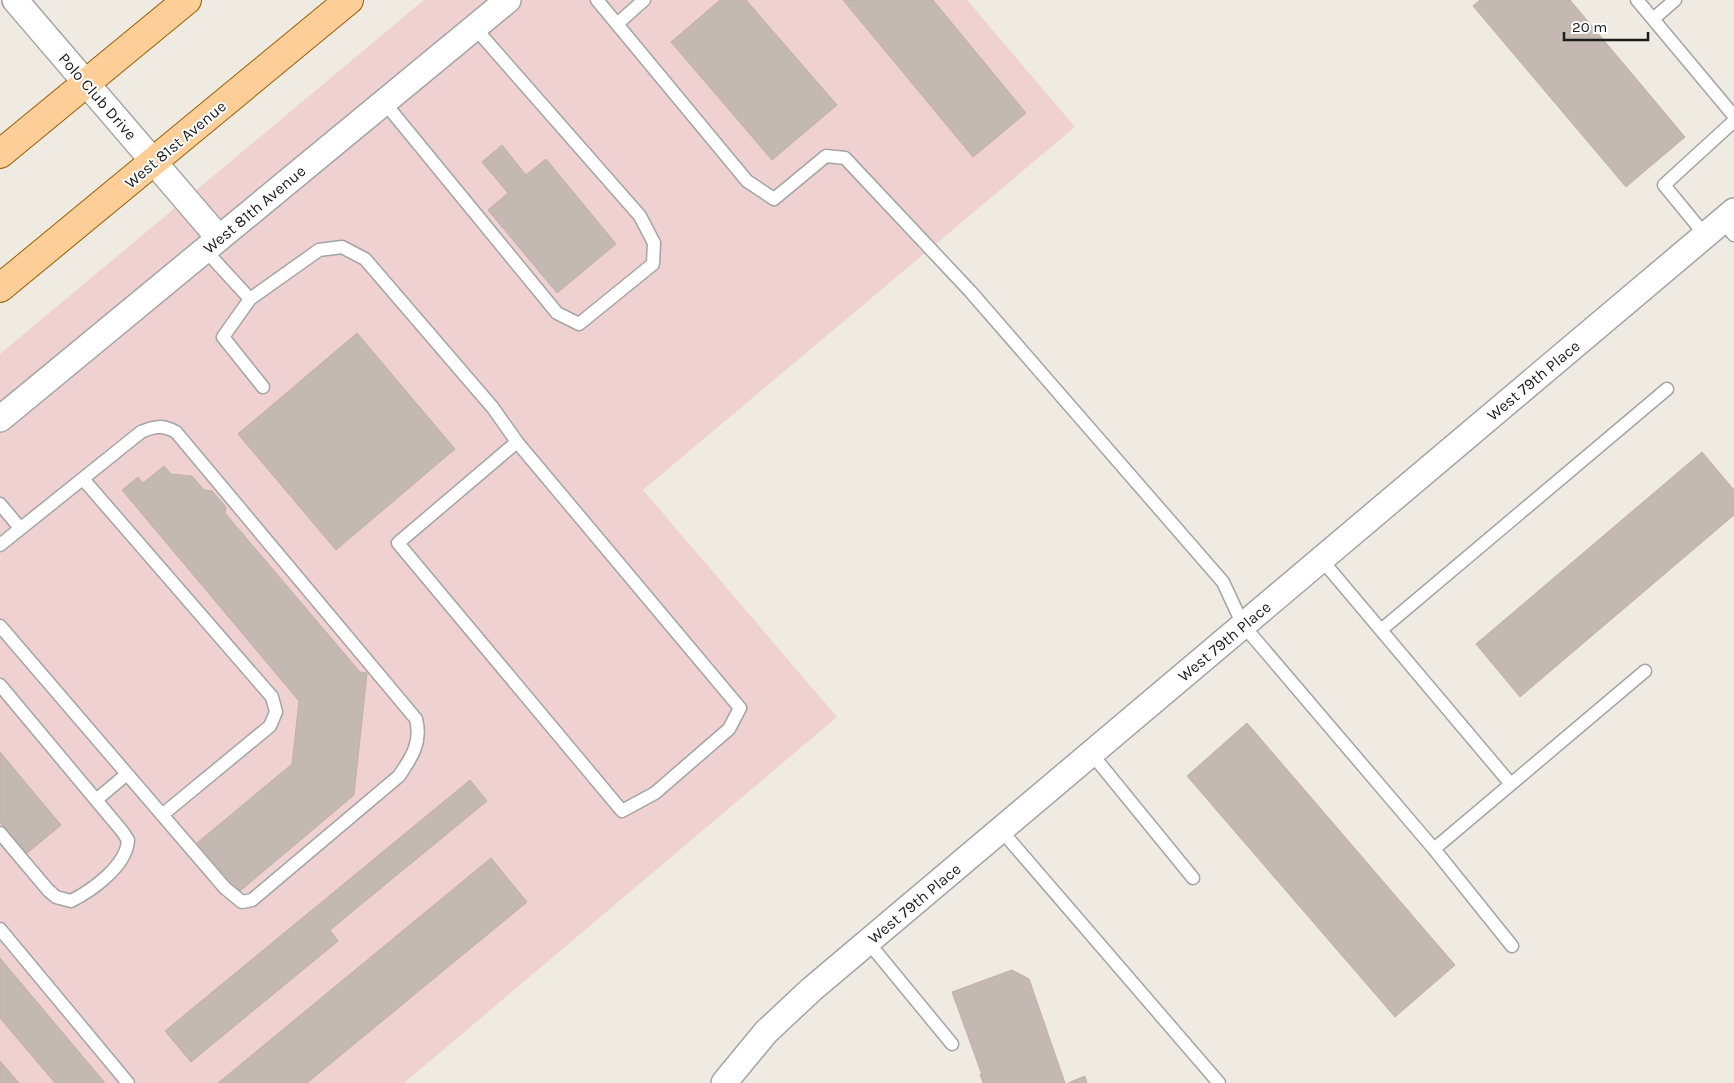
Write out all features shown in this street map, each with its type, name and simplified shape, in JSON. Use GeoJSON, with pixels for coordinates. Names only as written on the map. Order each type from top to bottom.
{"type":"FeatureCollection","features":[{"type":"Feature","properties":{"kind":"main road"},"geometry":{"type":"LineString","coordinates":[[0,154],[187,0]]}},
{"type":"Feature","properties":{"kind":"main road","name":"West 81st Avenue"},"geometry":{"type":"LineString","coordinates":[[0,288],[349,0]]}},
{"type":"Feature","properties":{"kind":"street","name":"Polo Club Drive"},"geometry":{"type":"LineString","coordinates":[[15,0],[154,162],[212,244]]}},
{"type":"Feature","properties":{"kind":"street","name":"West 81th Avenue"},"geometry":{"type":"LineString","coordinates":[[0,418],[508,0]]}},
{"type":"Feature","properties":{"kind":"street","name":"West 79th Place"},"geometry":{"type":"LineString","coordinates":[[724,1083],[747,1054],[788,1010],[1321,559],[1724,226]]}},
{"type":"Feature","properties":{"kind":"lane"},"geometry":{"type":"LineString","coordinates":[[597,0],[747,182],[774,199],[826,156],[845,158],[970,291],[1223,582],[1244,625],[1434,849],[1512,946]]}},
{"type":"Feature","properties":{"kind":"lane"},"geometry":{"type":"LineString","coordinates":[[617,24],[644,0]]}},
{"type":"Feature","properties":{"kind":"lane"},"geometry":{"type":"LineString","coordinates":[[1637,0],[1734,116]]}},
{"type":"Feature","properties":{"kind":"lane"},"geometry":{"type":"LineString","coordinates":[[1653,19],[1675,0]]}},
{"type":"Feature","properties":{"kind":"lane"},"geometry":{"type":"LineString","coordinates":[[384,102],[557,313],[579,324],[653,264],[654,243],[640,216],[475,28]]}},
{"type":"Feature","properties":{"kind":"lane"},"geometry":{"type":"LineString","coordinates":[[1724,226],[1664,185],[1734,121]]}},
{"type":"Feature","properties":{"kind":"lane"},"geometry":{"type":"LineString","coordinates":[[212,244],[250,298]]}},
{"type":"Feature","properties":{"kind":"lane"},"geometry":{"type":"LineString","coordinates":[[263,387],[223,337],[250,298],[319,250],[342,247],[365,259],[493,408],[517,442],[740,708],[729,728],[655,792],[622,811],[398,543],[517,442]]}},
{"type":"Feature","properties":{"kind":"lane"},"geometry":{"type":"LineString","coordinates":[[1381,630],[1666,389]]}},
{"type":"Feature","properties":{"kind":"lane"},"geometry":{"type":"LineString","coordinates":[[0,545],[141,432],[154,426],[167,427],[176,432],[416,719],[419,731],[413,756],[399,776],[252,900],[242,902],[234,898],[0,626]]}},
{"type":"Feature","properties":{"kind":"lane"},"geometry":{"type":"LineString","coordinates":[[83,478],[272,697],[276,712],[270,726],[162,815]]}},
{"type":"Feature","properties":{"kind":"lane"},"geometry":{"type":"LineString","coordinates":[[0,504],[20,528]]}},
{"type":"Feature","properties":{"kind":"lane"},"geometry":{"type":"LineString","coordinates":[[1321,559],[1510,783]]}},
{"type":"Feature","properties":{"kind":"lane"},"geometry":{"type":"LineString","coordinates":[[1434,849],[1645,671]]}},
{"type":"Feature","properties":{"kind":"lane"},"geometry":{"type":"LineString","coordinates":[[0,685],[128,840],[128,851],[115,867],[84,895],[71,901],[56,897],[48,890],[0,833]]}},
{"type":"Feature","properties":{"kind":"lane"},"geometry":{"type":"LineString","coordinates":[[1091,753],[1193,878]]}},
{"type":"Feature","properties":{"kind":"lane"},"geometry":{"type":"LineString","coordinates":[[96,800],[127,774]]}},
{"type":"Feature","properties":{"kind":"lane"},"geometry":{"type":"LineString","coordinates":[[1001,830],[1219,1083]]}},
{"type":"Feature","properties":{"kind":"lane"},"geometry":{"type":"LineString","coordinates":[[0,929],[128,1083]]}},
{"type":"Feature","properties":{"kind":"lane"},"geometry":{"type":"LineString","coordinates":[[868,942],[952,1044]]}},
{"type":"Feature","properties":{"kind":"shaded area"},"geometry":{"type":"Polygon","coordinates":[[[424,0],[967,0],[1075,127],[643,490],[837,717],[404,1083],[0,1083],[0,354],[424,0]]]}},
{"type":"Feature","properties":{"kind":"building"},"geometry":{"type":"Polygon","coordinates":[[[720,0],[746,0],[837,105],[772,160],[671,42],[720,0]]]}},
{"type":"Feature","properties":{"kind":"building"},"geometry":{"type":"Polygon","coordinates":[[[843,0],[933,0],[1026,113],[973,157],[843,0]]]}},
{"type":"Feature","properties":{"kind":"building"},"geometry":{"type":"Polygon","coordinates":[[[1480,0],[1570,0],[1685,137],[1626,187],[1473,6],[1480,0]]]}},
{"type":"Feature","properties":{"kind":"building"},"geometry":{"type":"Polygon","coordinates":[[[502,145],[526,175],[546,159],[616,244],[557,293],[488,210],[508,193],[482,162],[502,145]]]}},
{"type":"Feature","properties":{"kind":"building"},"geometry":{"type":"Polygon","coordinates":[[[357,333],[455,449],[336,550],[238,434],[357,333]]]}},
{"type":"Feature","properties":{"kind":"building"},"geometry":{"type":"Polygon","coordinates":[[[1702,452],[1734,490],[1734,515],[1520,697],[1476,644],[1702,452]]]}},
{"type":"Feature","properties":{"kind":"building"},"geometry":{"type":"Polygon","coordinates":[[[164,466],[171,474],[192,476],[204,490],[212,491],[226,507],[225,513],[360,672],[367,673],[354,795],[239,892],[197,843],[292,764],[299,701],[122,490],[138,477],[143,483],[164,466]]]}},
{"type":"Feature","properties":{"kind":"building"},"geometry":{"type":"Polygon","coordinates":[[[1247,723],[1455,965],[1395,1017],[1187,776],[1247,723]]]}},
{"type":"Feature","properties":{"kind":"building"},"geometry":{"type":"Polygon","coordinates":[[[0,752],[61,825],[26,854],[0,822],[0,752]]]}},
{"type":"Feature","properties":{"kind":"building"},"geometry":{"type":"Polygon","coordinates":[[[470,780],[487,801],[330,930],[338,941],[191,1062],[165,1031],[470,780]]]}},
{"type":"Feature","properties":{"kind":"building"},"geometry":{"type":"Polygon","coordinates":[[[491,858],[527,902],[307,1083],[218,1083],[491,858]]]}},
{"type":"Feature","properties":{"kind":"building"},"geometry":{"type":"Polygon","coordinates":[[[0,958],[105,1083],[55,1083],[0,1018],[0,958]]]}},
{"type":"Feature","properties":{"kind":"building"},"geometry":{"type":"Polygon","coordinates":[[[1012,970],[1029,979],[1065,1083],[983,1083],[980,1074],[982,1075],[952,992],[1012,970]]]}},
{"type":"Feature","properties":{"kind":"building"},"geometry":{"type":"Polygon","coordinates":[[[0,1061],[19,1083],[0,1083],[0,1061]]]}},
{"type":"Feature","properties":{"kind":"building"},"geometry":{"type":"Polygon","coordinates":[[[1085,1076],[1087,1083],[1068,1083],[1085,1076]]]}}]}
